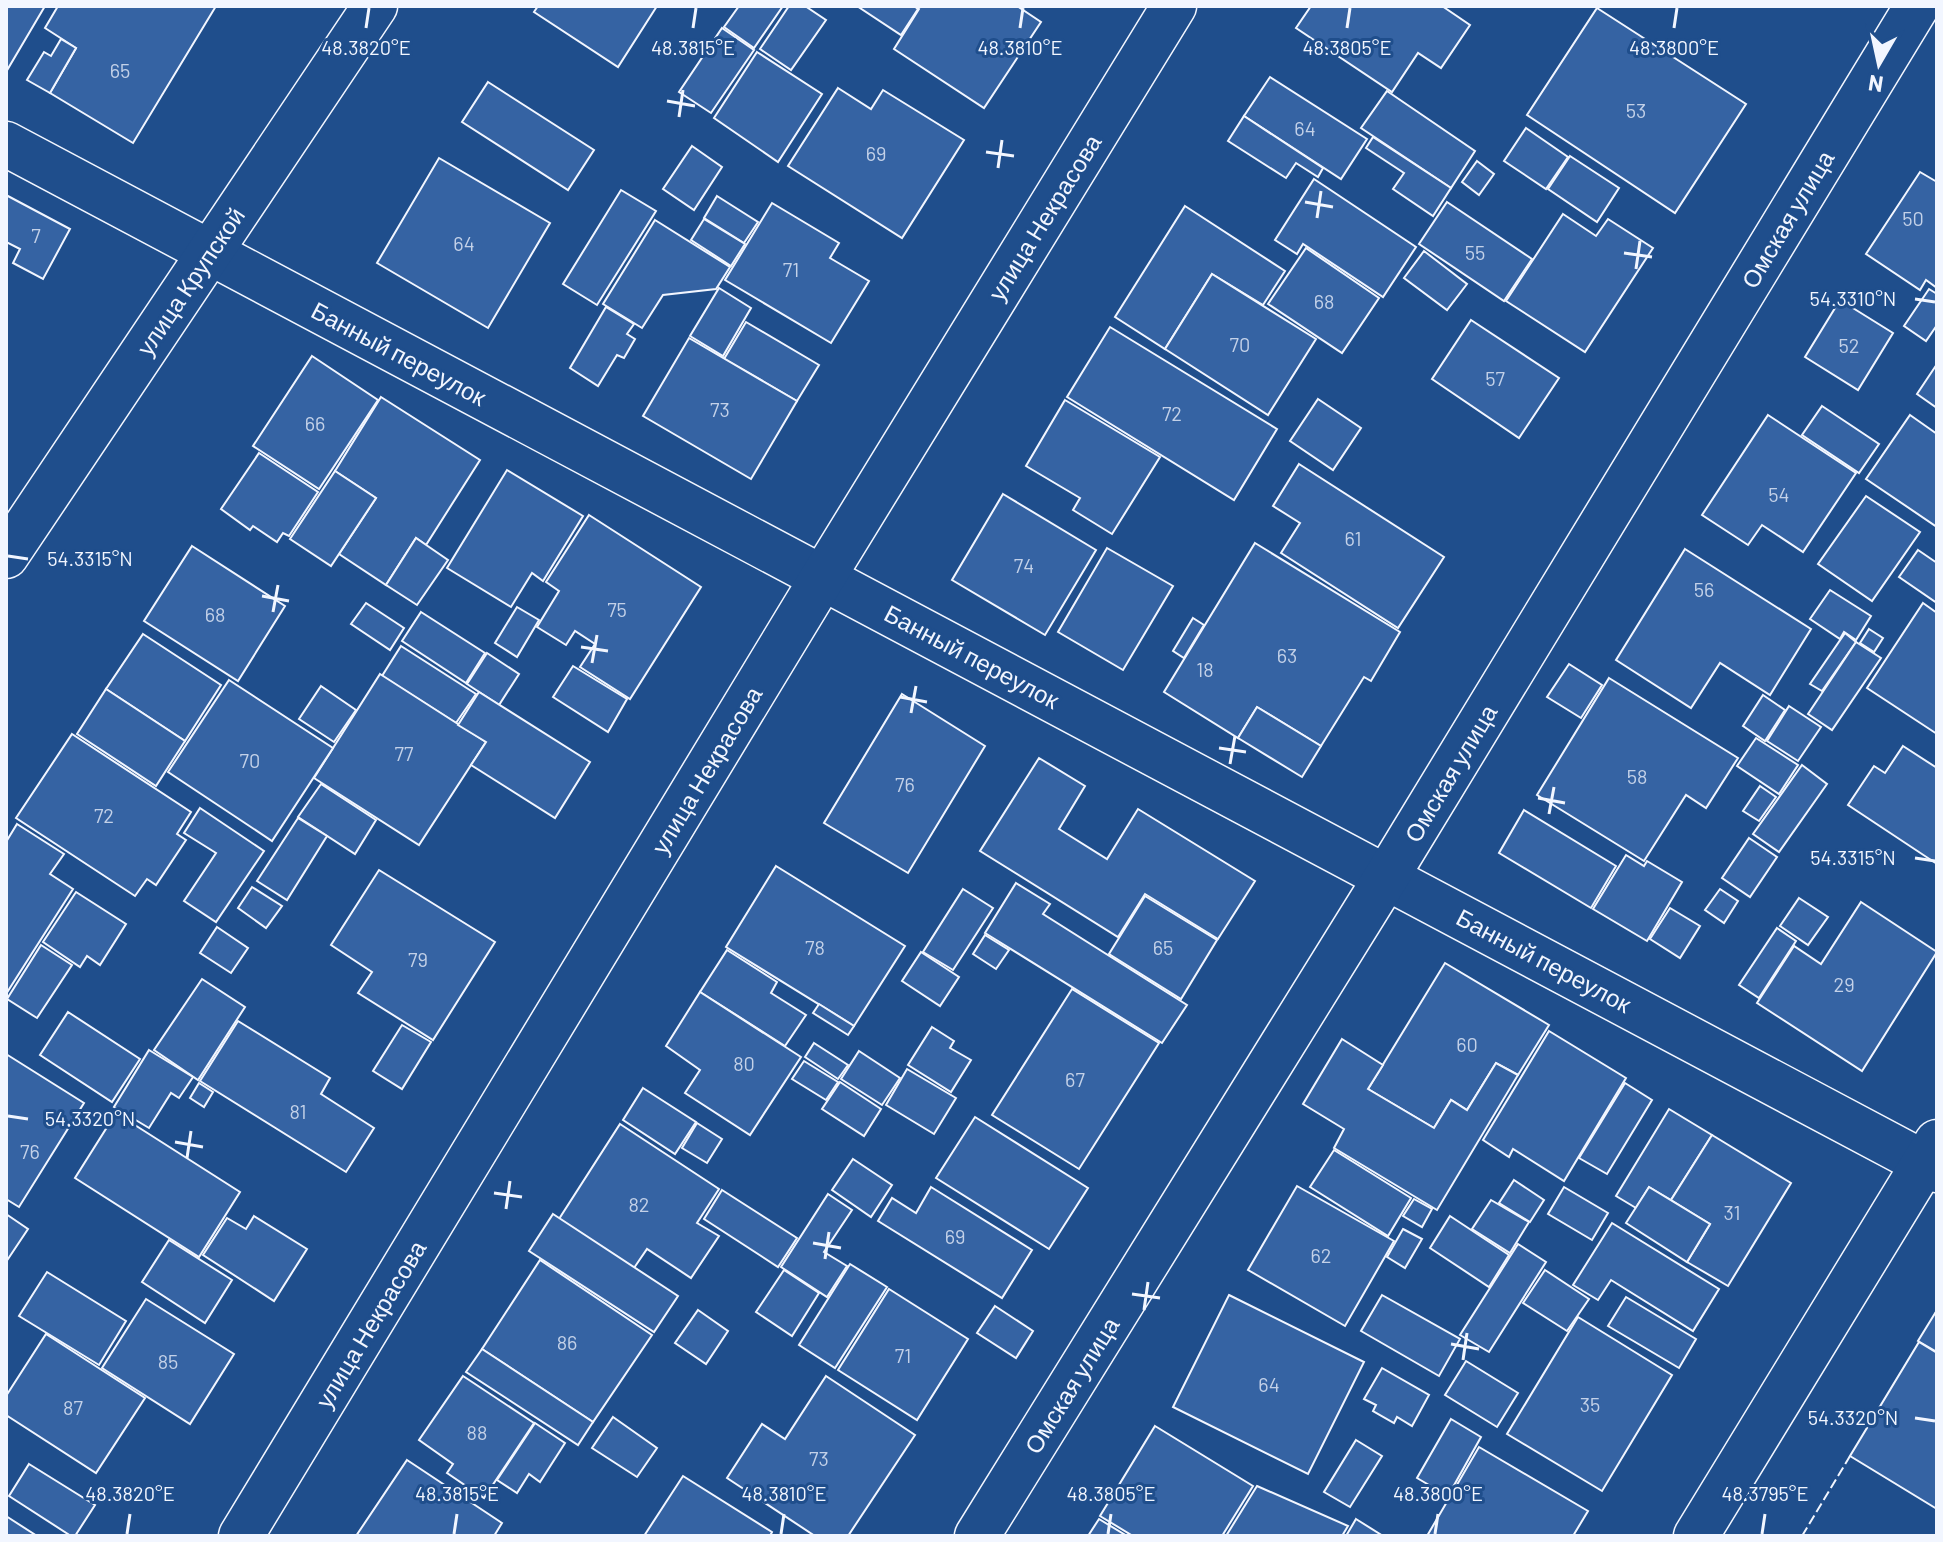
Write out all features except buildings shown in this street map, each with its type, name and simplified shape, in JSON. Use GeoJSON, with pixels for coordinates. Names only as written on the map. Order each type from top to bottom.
{"type":"FeatureCollection","features":[{"type":"Feature","properties":{"kind":"street","name":"улица Крупской"},"geometry":{"type":"LineString","coordinates":[[6,556],[375,6]]}},
{"type":"Feature","properties":{"kind":"street","name":"улица Некрасова"},"geometry":{"type":"LineString","coordinates":[[241,1536],[1174,6]]}},
{"type":"Feature","properties":{"kind":"street","name":"Омская улица"},"geometry":{"type":"LineString","coordinates":[[977,1536],[1387,876],[1917,6]]}},
{"type":"Feature","properties":{"kind":"street","name":"Банный переулок"},"geometry":{"type":"LineString","coordinates":[[6,144],[1387,876],[1933,1158]]}},
{"type":"Feature","properties":{"kind":"street"},"geometry":{"type":"LineString","coordinates":[[1696,1536],[1933,1158]]}},
{"type":"Feature","properties":{"kind":"fence"},"geometry":{"type":"LineString","coordinates":[[1802,1536],[1850,1456]]}}]}
